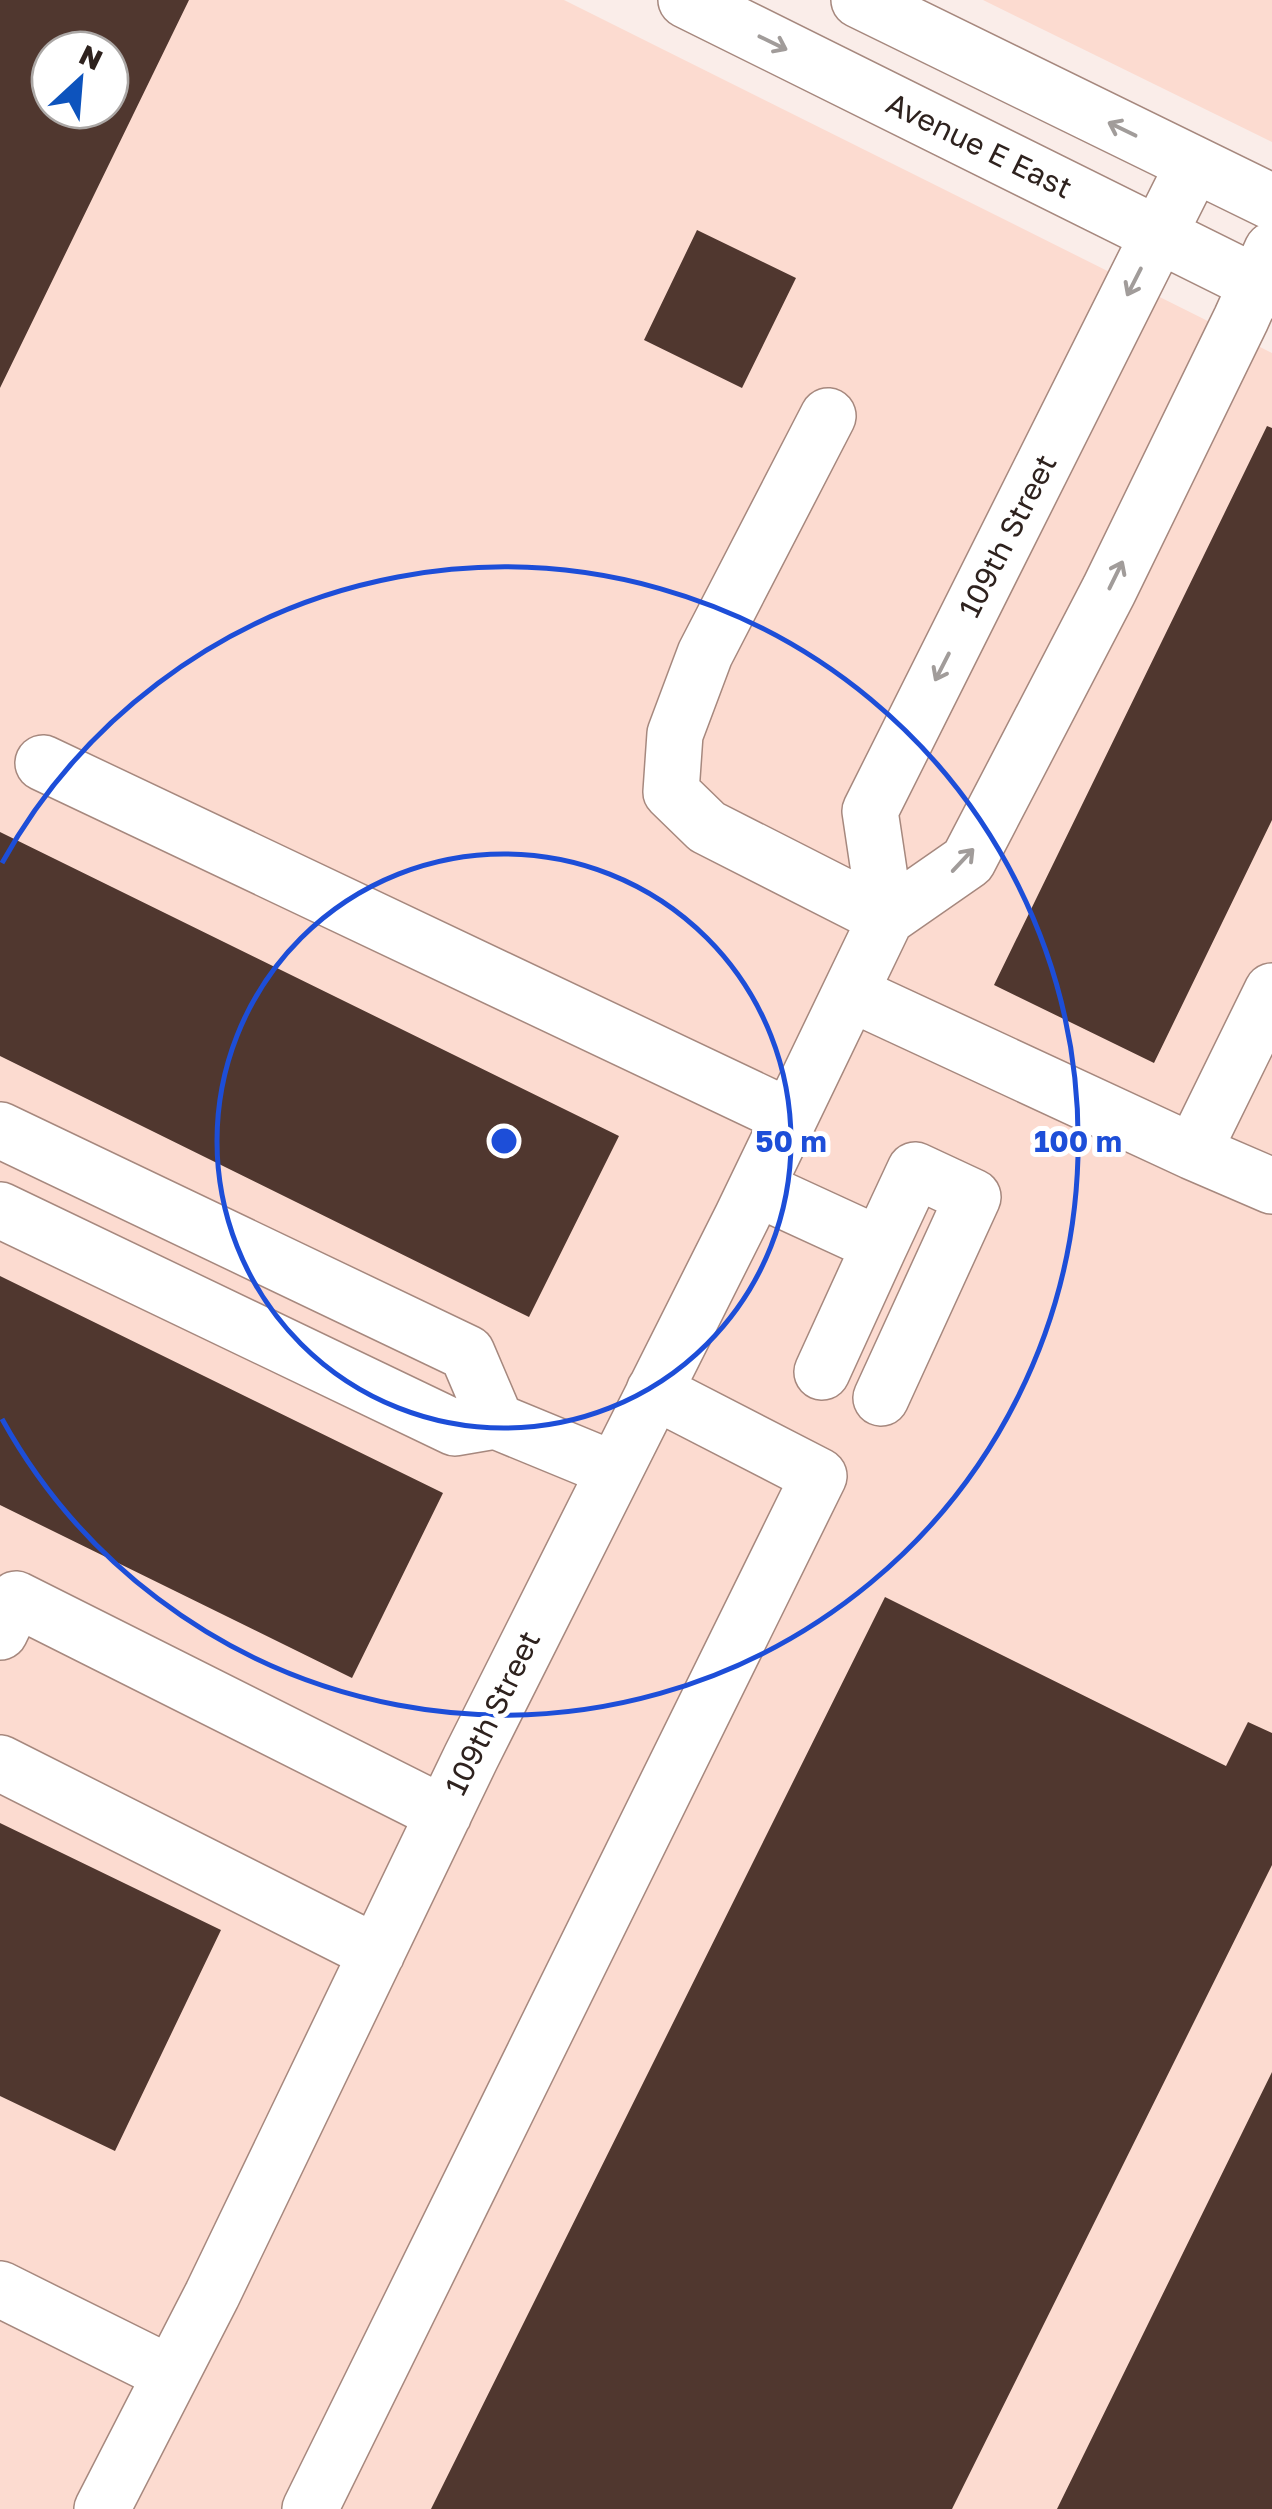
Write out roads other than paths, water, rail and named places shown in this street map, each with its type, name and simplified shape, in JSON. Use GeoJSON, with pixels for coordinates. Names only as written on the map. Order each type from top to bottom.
{"type":"FeatureCollection","features":[{"type":"Feature","properties":{"kind":"street","name":"Avenue E East"},"geometry":{"type":"LineString","coordinates":[[686,0],[1159,235],[1267,275]]}},
{"type":"Feature","properties":{"kind":"street"},"geometry":{"type":"LineString","coordinates":[[859,0],[1272,202]]}},
{"type":"Feature","properties":{"kind":"street","name":"109th Street"},"geometry":{"type":"LineString","coordinates":[[886,918],[870,811],[1194,164]]}},
{"type":"Feature","properties":{"kind":"street","name":"109th Street"},"geometry":{"type":"LineString","coordinates":[[102,2509],[886,918],[968,860],[1267,275]]}},
{"type":"Feature","properties":{"kind":"street"},"geometry":{"type":"LineString","coordinates":[[828,416],[705,654],[676,734],[672,792],[706,827],[886,918]]}},
{"type":"Feature","properties":{"kind":"street"},"geometry":{"type":"LineString","coordinates":[[43,763],[790,1117]]}},
{"type":"Feature","properties":{"kind":"street"},"geometry":{"type":"LineString","coordinates":[[1193,1152],[1272,991]]}},
{"type":"Feature","properties":{"kind":"street"},"geometry":{"type":"LineString","coordinates":[[850,994],[1272,1186]]}},
{"type":"Feature","properties":{"kind":"street"},"geometry":{"type":"LineString","coordinates":[[0,1130],[467,1353],[496,1421]]}},
{"type":"Feature","properties":{"kind":"street"},"geometry":{"type":"LineString","coordinates":[[822,1372],[915,1170],[974,1197],[881,1398]]}},
{"type":"Feature","properties":{"kind":"street"},"geometry":{"type":"LineString","coordinates":[[756,1188],[880,1245]]}},
{"type":"Feature","properties":{"kind":"street"},"geometry":{"type":"LineString","coordinates":[[0,1210],[456,1428],[496,1421],[615,1470]]}},
{"type":"Feature","properties":{"kind":"street"},"geometry":{"type":"LineString","coordinates":[[310,2509],[818,1476],[654,1391]]}},
{"type":"Feature","properties":{"kind":"street"},"geometry":{"type":"LineString","coordinates":[[0,1632],[16,1599],[444,1814]]}},
{"type":"Feature","properties":{"kind":"street"},"geometry":{"type":"LineString","coordinates":[[0,1763],[377,1953]]}},
{"type":"Feature","properties":{"kind":"street"},"geometry":{"type":"LineString","coordinates":[[0,2289],[171,2374]]}}]}
